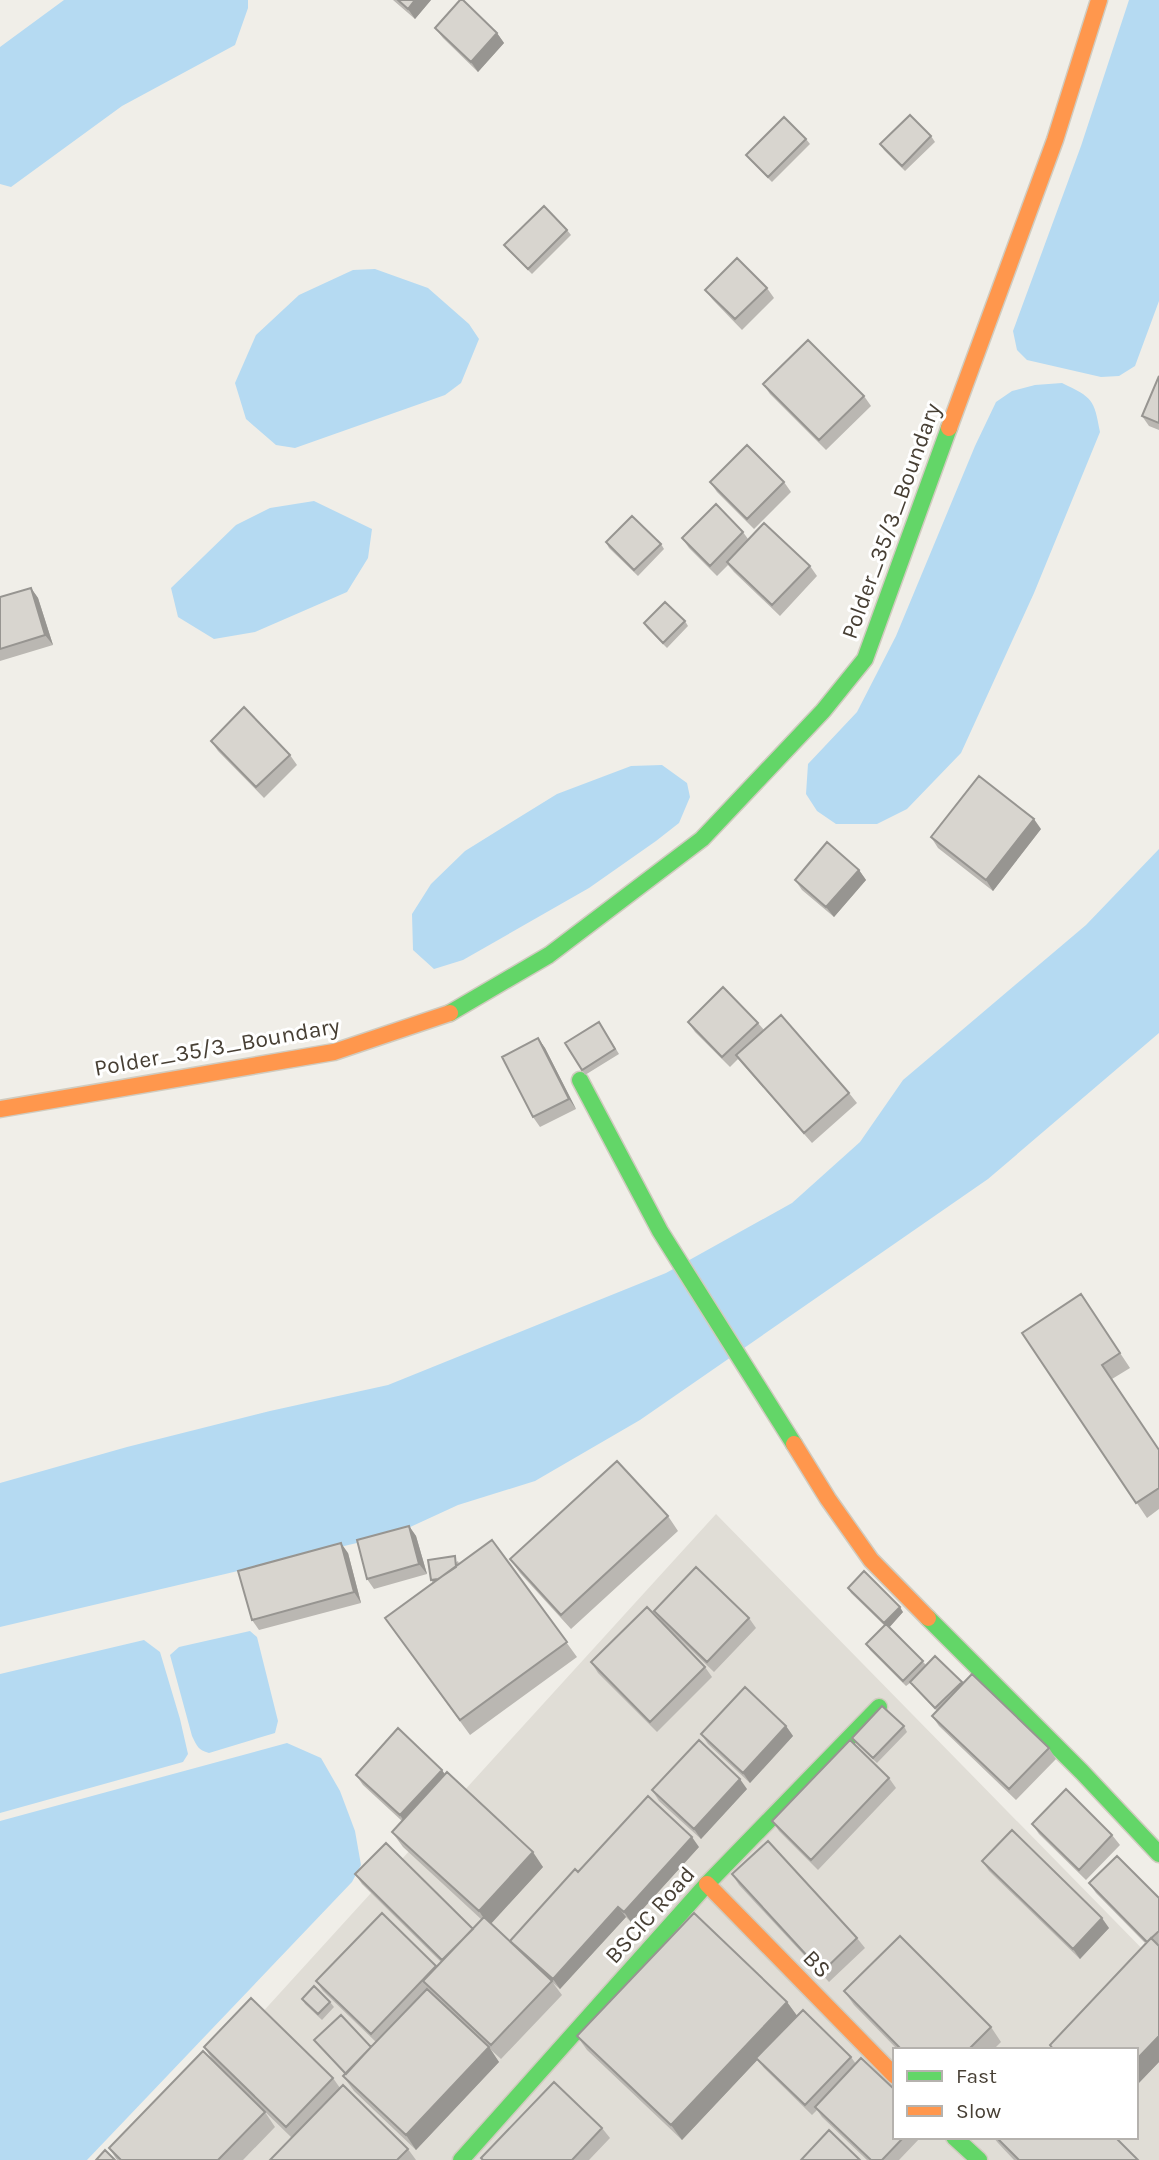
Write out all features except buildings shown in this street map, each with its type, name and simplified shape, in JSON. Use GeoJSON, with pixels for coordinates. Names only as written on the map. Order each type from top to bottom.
{"type":"FeatureCollection","features":[{"type":"Feature","properties":{"kind":"street","name":"Polder_35/3_Boundary"},"geometry":{"type":"LineString","coordinates":[[0,1109],[334,1052],[448,1014],[549,955],[702,839],[823,711],[865,659],[1055,139],[1099,0]]}},
{"type":"Feature","properties":{"kind":"street"},"geometry":{"type":"LineString","coordinates":[[580,1080],[660,1230],[828,1499],[871,1560],[1073,1762],[1159,1854]]}},
{"type":"Feature","properties":{"kind":"street","name":"BSCIC Road"},"geometry":{"type":"LineString","coordinates":[[461,2160],[708,1884],[879,1707]]}},
{"type":"Feature","properties":{"kind":"street"},"geometry":{"type":"LineString","coordinates":[[1138,1831],[1152,1818]]}},
{"type":"Feature","properties":{"kind":"street","name":"BS"},"geometry":{"type":"LineString","coordinates":[[708,1884],[893,2074]]}},
{"type":"Feature","properties":{"kind":"street"},"geometry":{"type":"LineString","coordinates":[[960,2143],[979,2160]]}},
{"type":"Feature","properties":{"kind":"shaded area"},"geometry":{"type":"Polygon","coordinates":[[[716,1514],[1159,1966],[1159,2160],[128,2160],[716,1514]]]}},
{"type":"Feature","properties":{"kind":"water"},"geometry":{"type":"Polygon","coordinates":[[[64,0],[248,0],[248,8],[235,45],[122,106],[11,187],[0,184],[0,47],[64,0]]]}},
{"type":"Feature","properties":{"kind":"water"},"geometry":{"type":"Polygon","coordinates":[[[1129,0],[1159,0],[1159,301],[1135,366],[1119,376],[1101,377],[1027,360],[1017,350],[1013,331],[1081,146],[1129,0]]]}},
{"type":"Feature","properties":{"kind":"water"},"geometry":{"type":"Polygon","coordinates":[[[375,269],[428,288],[469,324],[479,339],[461,383],[445,395],[295,448],[276,445],[246,419],[235,383],[256,335],[299,295],[353,270],[375,269]]]}},
{"type":"Feature","properties":{"kind":"water"},"geometry":{"type":"Polygon","coordinates":[[[1062,383],[1086,396],[1094,406],[1100,432],[1034,593],[961,753],[907,809],[877,824],[836,824],[817,811],[806,794],[808,764],[857,712],[896,636],[996,402],[1012,391],[1035,385],[1062,383]]]}},
{"type":"Feature","properties":{"kind":"water"},"geometry":{"type":"Polygon","coordinates":[[[314,501],[372,529],[368,558],[347,592],[255,632],[214,639],[178,617],[171,588],[236,525],[270,508],[314,501]]]}},
{"type":"Feature","properties":{"kind":"water"},"geometry":{"type":"Polygon","coordinates":[[[662,765],[687,783],[690,797],[679,823],[656,841],[589,888],[463,960],[434,969],[413,950],[412,914],[431,884],[465,851],[557,794],[631,766],[662,765]]]}},
{"type":"Feature","properties":{"kind":"water"},"geometry":{"type":"Polygon","coordinates":[[[1159,849],[1159,1033],[988,1179],[640,1420],[535,1481],[458,1505],[395,1534],[0,1627],[0,1483],[127,1447],[388,1385],[666,1273],[792,1203],[860,1142],[903,1080],[1086,925],[1159,849]]]}},
{"type":"Feature","properties":{"kind":"water"},"geometry":{"type":"Polygon","coordinates":[[[250,1631],[257,1637],[278,1721],[275,1733],[205,1752],[198,1747],[192,1736],[170,1655],[179,1647],[250,1631]]]}},
{"type":"Feature","properties":{"kind":"water"},"geometry":{"type":"Polygon","coordinates":[[[144,1640],[160,1652],[188,1754],[183,1762],[0,1813],[0,1674],[144,1640]]]}},
{"type":"Feature","properties":{"kind":"water"},"geometry":{"type":"Polygon","coordinates":[[[287,1743],[321,1758],[340,1791],[355,1831],[361,1865],[352,1882],[87,2160],[0,2160],[0,1821],[287,1743]]]}},
{"type":"Feature","properties":{"kind":"traffic: fast"},"geometry":{"type":"LineString","coordinates":[[450,1013],[549,955],[702,839],[823,711],[865,659],[949,428]]}},
{"type":"Feature","properties":{"kind":"traffic: fast"},"geometry":{"type":"LineString","coordinates":[[580,1080],[660,1231],[794,1444]]}},
{"type":"Feature","properties":{"kind":"traffic: fast"},"geometry":{"type":"LineString","coordinates":[[928,1618],[1082,1772],[1159,1854]]}},
{"type":"Feature","properties":{"kind":"traffic: fast"},"geometry":{"type":"LineString","coordinates":[[461,2160],[707,1884],[879,1707]]}},
{"type":"Feature","properties":{"kind":"traffic: fast"},"geometry":{"type":"LineString","coordinates":[[956,2139],[979,2160]]}},
{"type":"Feature","properties":{"kind":"traffic: slow"},"geometry":{"type":"LineString","coordinates":[[949,428],[1055,140],[1099,0]]}},
{"type":"Feature","properties":{"kind":"traffic: slow"},"geometry":{"type":"LineString","coordinates":[[0,1109],[334,1052],[450,1013]]}},
{"type":"Feature","properties":{"kind":"traffic: slow"},"geometry":{"type":"LineString","coordinates":[[794,1444],[871,1560],[928,1618]]}},
{"type":"Feature","properties":{"kind":"traffic: slow"},"geometry":{"type":"LineString","coordinates":[[707,1884],[893,2074]]}}]}
